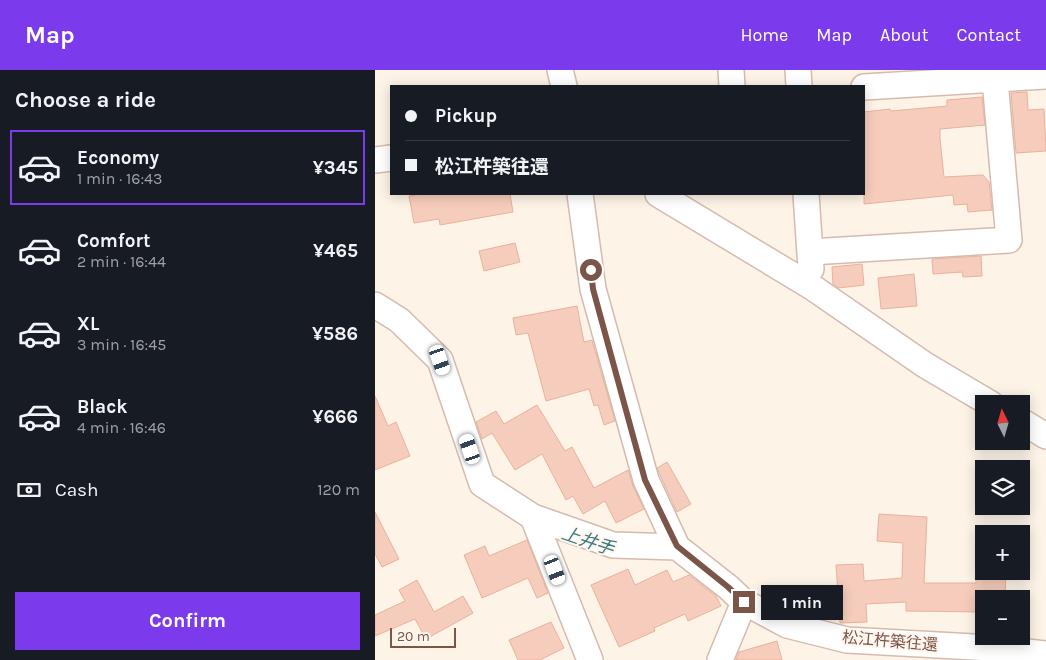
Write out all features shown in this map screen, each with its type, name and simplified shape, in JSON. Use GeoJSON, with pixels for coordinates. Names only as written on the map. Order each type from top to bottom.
{"type":"FeatureCollection","features":[{"type":"Feature","properties":{"kind":"street"},"geometry":{"type":"LineString","coordinates":[[560,70],[564,85]]}},
{"type":"Feature","properties":{"kind":"street"},"geometry":{"type":"LineString","coordinates":[[731,70],[733,85]]}},
{"type":"Feature","properties":{"kind":"street"},"geometry":{"type":"LineString","coordinates":[[798,70],[799,85]]}},
{"type":"Feature","properties":{"kind":"street"},"geometry":{"type":"LineString","coordinates":[[865,87],[900,77],[995,80],[1046,76]]}},
{"type":"Feature","properties":{"kind":"street"},"geometry":{"type":"LineString","coordinates":[[810,252],[1009,240],[995,80]]}},
{"type":"Feature","properties":{"kind":"street"},"geometry":{"type":"LineString","coordinates":[[375,160],[390,158]]}},
{"type":"Feature","properties":{"kind":"street"},"geometry":{"type":"LineString","coordinates":[[375,305],[399,320],[440,360],[482,484],[533,517],[613,545],[677,546],[645,480],[593,289],[580,195]]}},
{"type":"Feature","properties":{"kind":"street"},"geometry":{"type":"LineString","coordinates":[[659,195],[812,287],[925,365],[976,395]]}},
{"type":"Feature","properties":{"kind":"street"},"geometry":{"type":"LineString","coordinates":[[807,195],[812,287]]}},
{"type":"Feature","properties":{"kind":"street"},"geometry":{"type":"LineString","coordinates":[[1030,426],[1046,436]]}},
{"type":"Feature","properties":{"kind":"street"},"geometry":{"type":"LineString","coordinates":[[533,517],[590,660]]}},
{"type":"Feature","properties":{"kind":"street","name":"松江杵築往還"},"geometry":{"type":"LineString","coordinates":[[677,546],[744,602],[787,625],[847,640],[993,648],[1046,654]]}},
{"type":"Feature","properties":{"kind":"street"},"geometry":{"type":"LineString","coordinates":[[720,660],[744,602]]}},
{"type":"Feature","properties":{"kind":"building"},"geometry":{"type":"Polygon","coordinates":[[[1027,92],[1028,110],[1044,109],[1046,151],[1016,153],[1011,93],[1027,92]]]}},
{"type":"Feature","properties":{"kind":"building"},"geometry":{"type":"Polygon","coordinates":[[[982,97],[985,125],[940,129],[940,139],[944,177],[983,175],[989,182],[992,210],[968,212],[967,204],[954,205],[953,195],[864,204],[865,112],[947,106],[947,100],[982,97]]]}},
{"type":"Feature","properties":{"kind":"building"},"geometry":{"type":"Polygon","coordinates":[[[510,195],[513,212],[440,225],[439,219],[414,223],[409,196],[510,195]]]}},
{"type":"Feature","properties":{"kind":"building"},"geometry":{"type":"Polygon","coordinates":[[[515,243],[520,262],[484,271],[479,251],[515,243]]]}},
{"type":"Feature","properties":{"kind":"building"},"geometry":{"type":"Polygon","coordinates":[[[981,256],[982,276],[963,277],[962,272],[933,274],[932,259],[981,256]]]}},
{"type":"Feature","properties":{"kind":"building"},"geometry":{"type":"Polygon","coordinates":[[[862,264],[864,285],[838,288],[833,284],[832,267],[862,264]]]}},
{"type":"Feature","properties":{"kind":"building"},"geometry":{"type":"Polygon","coordinates":[[[914,274],[917,306],[881,309],[878,278],[914,274]]]}},
{"type":"Feature","properties":{"kind":"building"},"geometry":{"type":"Polygon","coordinates":[[[577,306],[584,342],[592,340],[615,421],[604,425],[598,405],[594,406],[589,389],[546,401],[528,333],[516,335],[513,318],[577,306]]]}},
{"type":"Feature","properties":{"kind":"building"},"geometry":{"type":"Polygon","coordinates":[[[375,396],[388,426],[396,422],[410,456],[375,470],[375,396]]]}},
{"type":"Feature","properties":{"kind":"building"},"geometry":{"type":"Polygon","coordinates":[[[537,405],[565,451],[572,447],[594,488],[628,470],[644,509],[616,523],[605,501],[583,514],[573,496],[566,500],[542,454],[515,470],[492,433],[482,439],[476,422],[496,411],[504,424],[537,405]]]}},
{"type":"Feature","properties":{"kind":"building"},"geometry":{"type":"Polygon","coordinates":[[[667,462],[691,504],[677,512],[657,468],[667,462]]]}},
{"type":"Feature","properties":{"kind":"building"},"geometry":{"type":"Polygon","coordinates":[[[375,512],[399,559],[382,567],[375,554],[375,512]]]}},
{"type":"Feature","properties":{"kind":"building"},"geometry":{"type":"Polygon","coordinates":[[[879,514],[927,517],[924,583],[976,583],[976,580],[1006,580],[1005,590],[975,590],[975,612],[906,611],[906,602],[866,604],[867,622],[840,623],[836,565],[863,564],[864,581],[902,578],[903,543],[877,541],[879,514]]]}},
{"type":"Feature","properties":{"kind":"building"},"geometry":{"type":"Polygon","coordinates":[[[527,540],[548,593],[537,598],[528,578],[482,598],[464,555],[485,546],[489,556],[527,540]]]}},
{"type":"Feature","properties":{"kind":"building"},"geometry":{"type":"Polygon","coordinates":[[[628,569],[635,585],[667,570],[673,582],[689,575],[716,596],[721,606],[688,621],[685,614],[654,628],[655,631],[619,647],[591,585],[628,569]]]}},
{"type":"Feature","properties":{"kind":"building"},"geometry":{"type":"Polygon","coordinates":[[[417,580],[434,612],[463,596],[473,613],[426,639],[415,619],[375,636],[375,615],[405,601],[399,590],[417,580]]]}},
{"type":"Feature","properties":{"kind":"building"},"geometry":{"type":"Polygon","coordinates":[[[551,622],[564,648],[540,660],[518,660],[509,640],[551,622]]]}},
{"type":"Feature","properties":{"kind":"building"},"geometry":{"type":"Polygon","coordinates":[[[777,641],[782,660],[736,660],[739,652],[777,641]]]}},
{"type":"Feature","properties":{"kind":"route"},"geometry":{"type":"LineString","coordinates":[[591,270],[593,289],[645,480],[677,546],[744,602]]}},
{"type":"Feature","properties":{"kind":"water label","name":"上井手"},"geometry":{"type":"Point","coordinates":[588,541]}}]}
